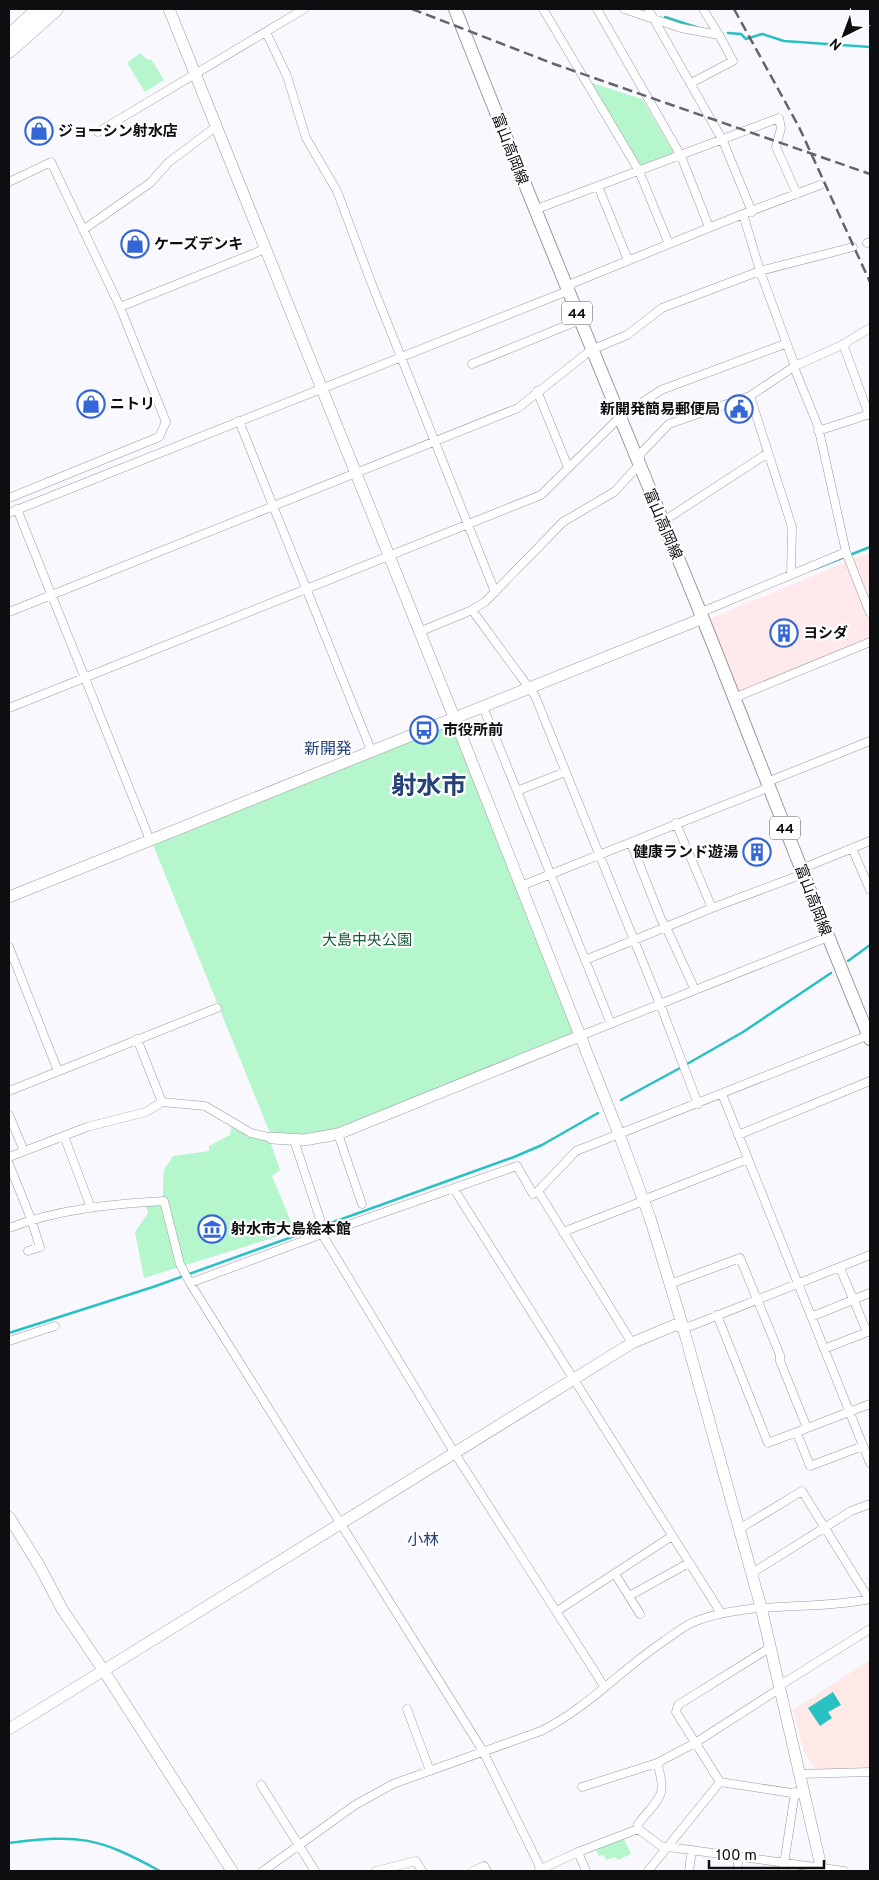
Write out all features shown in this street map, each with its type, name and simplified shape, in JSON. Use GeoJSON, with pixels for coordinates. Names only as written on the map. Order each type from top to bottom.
{"type":"FeatureCollection","features":[{"type":"Feature","properties":{"kind":"highway"},"geometry":{"type":"LineString","coordinates":[[9,36],[39,9]]}},
{"type":"Feature","properties":{"kind":"highway"},"geometry":{"type":"LineString","coordinates":[[9,51],[56,9]]}},
{"type":"Feature","properties":{"kind":"main road","name":"富山高岡線"},"geometry":{"type":"LineString","coordinates":[[455,9],[534,210],[702,617],[869,1037]]}},
{"type":"Feature","properties":{"kind":"street"},"geometry":{"type":"LineString","coordinates":[[169,9],[521,886],[619,1134],[643,1200],[683,1327],[740,1529],[761,1607],[800,1774],[800,1794],[783,1867]]}},
{"type":"Feature","properties":{"kind":"street"},"geometry":{"type":"LineString","coordinates":[[98,132],[304,9]]}},
{"type":"Feature","properties":{"kind":"street"},"geometry":{"type":"LineString","coordinates":[[543,9],[639,171],[669,244]]}},
{"type":"Feature","properties":{"kind":"street"},"geometry":{"type":"LineString","coordinates":[[596,9],[681,156],[709,227]]}},
{"type":"Feature","properties":{"kind":"street"},"geometry":{"type":"LineString","coordinates":[[624,9],[655,21],[702,33],[719,34]]}},
{"type":"Feature","properties":{"kind":"street"},"geometry":{"type":"LineString","coordinates":[[648,9],[723,140],[752,212]]}},
{"type":"Feature","properties":{"kind":"street"},"geometry":{"type":"LineString","coordinates":[[691,83],[733,61],[703,9]]}},
{"type":"Feature","properties":{"kind":"street"},"geometry":{"type":"LineString","coordinates":[[266,32],[286,76],[306,138],[337,191],[400,357],[495,592]]}},
{"type":"Feature","properties":{"kind":"street"},"geometry":{"type":"LineString","coordinates":[[534,210],[779,118],[781,128],[776,147],[797,194]]}},
{"type":"Feature","properties":{"kind":"street"},"geometry":{"type":"LineString","coordinates":[[83,230],[150,183],[169,162],[217,126]]}},
{"type":"Feature","properties":{"kind":"street"},"geometry":{"type":"LineString","coordinates":[[9,182],[51,162],[120,307],[166,422],[159,437],[9,498]]}},
{"type":"Feature","properties":{"kind":"street"},"geometry":{"type":"LineString","coordinates":[[9,513],[321,387],[565,292],[573,283],[709,227],[820,185]]}},
{"type":"Feature","properties":{"kind":"street"},"geometry":{"type":"LineString","coordinates":[[598,186],[628,260]]}},
{"type":"Feature","properties":{"kind":"street"},"geometry":{"type":"LineString","coordinates":[[743,214],[785,344],[795,366],[794,370],[818,431],[846,552],[870,613]]}},
{"type":"Feature","properties":{"kind":"street"},"geometry":{"type":"LineString","coordinates":[[9,612],[518,408],[591,350],[626,335],[662,308],[760,271],[853,247]]}},
{"type":"Feature","properties":{"kind":"street"},"geometry":{"type":"LineString","coordinates":[[120,307],[266,249]]}},
{"type":"Feature","properties":{"kind":"street"},"geometry":{"type":"LineString","coordinates":[[472,364],[580,320]]}},
{"type":"Feature","properties":{"kind":"street"},"geometry":{"type":"LineString","coordinates":[[419,632],[472,610],[495,592],[563,522],[614,492],[638,465],[641,453],[669,424],[750,396],[795,366],[842,344],[870,328]]}},
{"type":"Feature","properties":{"kind":"street"},"geometry":{"type":"LineString","coordinates":[[9,708],[541,495],[619,418],[661,390],[785,344]]}},
{"type":"Feature","properties":{"kind":"street"},"geometry":{"type":"LineString","coordinates":[[818,431],[870,414],[842,344]]}},
{"type":"Feature","properties":{"kind":"street"},"geometry":{"type":"LineString","coordinates":[[537,391],[568,467]]}},
{"type":"Feature","properties":{"kind":"street"},"geometry":{"type":"LineString","coordinates":[[750,396],[792,527],[791,574]]}},
{"type":"Feature","properties":{"kind":"street"},"geometry":{"type":"LineString","coordinates":[[239,421],[372,750]]}},
{"type":"Feature","properties":{"kind":"street"},"geometry":{"type":"LineString","coordinates":[[662,522],[768,454]]}},
{"type":"Feature","properties":{"kind":"street"},"geometry":{"type":"LineString","coordinates":[[17,510],[53,595],[150,840]]}},
{"type":"Feature","properties":{"kind":"street"},"geometry":{"type":"LineString","coordinates":[[9,897],[696,621],[702,617],[704,611],[846,552]]}},
{"type":"Feature","properties":{"kind":"street"},"geometry":{"type":"LineString","coordinates":[[472,610],[529,688],[660,1004],[698,1104]]}},
{"type":"Feature","properties":{"kind":"street"},"geometry":{"type":"LineString","coordinates":[[734,698],[870,642]]}},
{"type":"Feature","properties":{"kind":"street"},"geometry":{"type":"LineString","coordinates":[[483,707],[611,1024]]}},
{"type":"Feature","properties":{"kind":"street"},"geometry":{"type":"LineString","coordinates":[[521,886],[631,843],[870,741]]}},
{"type":"Feature","properties":{"kind":"street"},"geometry":{"type":"LineString","coordinates":[[517,791],[565,772]]}},
{"type":"Feature","properties":{"kind":"street"},"geometry":{"type":"LineString","coordinates":[[676,823],[712,908]]}},
{"type":"Feature","properties":{"kind":"street"},"geometry":{"type":"LineString","coordinates":[[585,960],[802,872],[870,841]]}},
{"type":"Feature","properties":{"kind":"street"},"geometry":{"type":"LineString","coordinates":[[631,843],[661,919],[695,990]]}},
{"type":"Feature","properties":{"kind":"street"},"geometry":{"type":"LineString","coordinates":[[852,848],[870,890]]}},
{"type":"Feature","properties":{"kind":"street"},"geometry":{"type":"LineString","coordinates":[[9,1157],[87,1127],[146,1112],[162,1102],[205,1106],[251,1133],[272,1138],[294,1140],[324,1138],[828,937]]}},
{"type":"Feature","properties":{"kind":"street"},"geometry":{"type":"LineString","coordinates":[[9,947],[58,1071]]}},
{"type":"Feature","properties":{"kind":"street"},"geometry":{"type":"LineString","coordinates":[[9,1091],[217,1008]]}},
{"type":"Feature","properties":{"kind":"street"},"geometry":{"type":"LineString","coordinates":[[632,1343],[538,1191],[576,1152],[869,1037]]}},
{"type":"Feature","properties":{"kind":"street"},"geometry":{"type":"LineString","coordinates":[[137,1039],[162,1102]]}},
{"type":"Feature","properties":{"kind":"street"},"geometry":{"type":"LineString","coordinates":[[738,1135],[870,1081]]}},
{"type":"Feature","properties":{"kind":"street"},"geometry":{"type":"LineString","coordinates":[[722,1094],[870,1463]]}},
{"type":"Feature","properties":{"kind":"street"},"geometry":{"type":"LineString","coordinates":[[9,1115],[24,1151]]}},
{"type":"Feature","properties":{"kind":"street"},"geometry":{"type":"LineString","coordinates":[[338,1134],[362,1204]]}},
{"type":"Feature","properties":{"kind":"street"},"geometry":{"type":"LineString","coordinates":[[64,1136],[91,1208]]}},
{"type":"Feature","properties":{"kind":"street"},"geometry":{"type":"LineString","coordinates":[[294,1140],[320,1219]]}},
{"type":"Feature","properties":{"kind":"street"},"geometry":{"type":"LineString","coordinates":[[564,1232],[748,1159]]}},
{"type":"Feature","properties":{"kind":"street"},"geometry":{"type":"LineString","coordinates":[[9,1164],[31,1219],[40,1248],[28,1251]]}},
{"type":"Feature","properties":{"kind":"street"},"geometry":{"type":"LineString","coordinates":[[190,1283],[322,1234],[517,1166],[534,1194]]}},
{"type":"Feature","properties":{"kind":"street"},"geometry":{"type":"LineString","coordinates":[[454,1189],[720,1613]]}},
{"type":"Feature","properties":{"kind":"street"},"geometry":{"type":"LineString","coordinates":[[9,1228],[31,1219],[91,1208],[164,1202],[180,1264],[190,1283],[483,1751],[539,1870],[578,1852],[638,1829]]}},
{"type":"Feature","properties":{"kind":"street"},"geometry":{"type":"LineString","coordinates":[[322,1234],[454,1452],[604,1686]]}},
{"type":"Feature","properties":{"kind":"street"},"geometry":{"type":"LineString","coordinates":[[9,1729],[340,1522],[632,1343],[675,1325],[691,1326],[870,1256]]}},
{"type":"Feature","properties":{"kind":"street"},"geometry":{"type":"LineString","coordinates":[[670,1284],[740,1258],[780,1355],[780,1361],[807,1428]]}},
{"type":"Feature","properties":{"kind":"street"},"geometry":{"type":"LineString","coordinates":[[824,1349],[868,1332],[840,1268]]}},
{"type":"Feature","properties":{"kind":"street"},"geometry":{"type":"LineString","coordinates":[[811,1317],[870,1293]]}},
{"type":"Feature","properties":{"kind":"street"},"geometry":{"type":"LineString","coordinates":[[717,1315],[768,1443],[870,1404]]}},
{"type":"Feature","properties":{"kind":"street"},"geometry":{"type":"LineString","coordinates":[[9,1341],[55,1326]]}},
{"type":"Feature","properties":{"kind":"street"},"geometry":{"type":"LineString","coordinates":[[797,1433],[810,1466],[863,1446]]}},
{"type":"Feature","properties":{"kind":"street"},"geometry":{"type":"LineString","coordinates":[[740,1529],[802,1491],[868,1599],[870,1608]]}},
{"type":"Feature","properties":{"kind":"street"},"geometry":{"type":"LineString","coordinates":[[752,1573],[851,1511],[870,1504]]}},
{"type":"Feature","properties":{"kind":"street"},"geometry":{"type":"LineString","coordinates":[[9,1517],[40,1567],[62,1609],[232,1871]]}},
{"type":"Feature","properties":{"kind":"street"},"geometry":{"type":"LineString","coordinates":[[557,1611],[672,1536]]}},
{"type":"Feature","properties":{"kind":"street"},"geometry":{"type":"LineString","coordinates":[[629,1596],[689,1563]]}},
{"type":"Feature","properties":{"kind":"street"},"geometry":{"type":"LineString","coordinates":[[615,1574],[640,1614]]}},
{"type":"Feature","properties":{"kind":"street"},"geometry":{"type":"LineString","coordinates":[[263,1871],[355,1805],[393,1784],[541,1731],[562,1721],[604,1686],[675,1633],[695,1621],[720,1613],[761,1607],[868,1599]]}},
{"type":"Feature","properties":{"kind":"street"},"geometry":{"type":"LineString","coordinates":[[582,1787],[657,1763],[695,1743],[870,1629]]}},
{"type":"Feature","properties":{"kind":"street"},"geometry":{"type":"LineString","coordinates":[[770,1647],[678,1705],[676,1712],[720,1782],[800,1794]]}},
{"type":"Feature","properties":{"kind":"street"},"geometry":{"type":"LineString","coordinates":[[407,1709],[430,1771]]}},
{"type":"Feature","properties":{"kind":"street"},"geometry":{"type":"LineString","coordinates":[[638,1829],[638,1824],[662,1792],[664,1785],[657,1763]]}},
{"type":"Feature","properties":{"kind":"street"},"geometry":{"type":"LineString","coordinates":[[800,1774],[870,1772]]}},
{"type":"Feature","properties":{"kind":"street"},"geometry":{"type":"LineString","coordinates":[[648,1871],[720,1782]]}},
{"type":"Feature","properties":{"kind":"street"},"geometry":{"type":"LineString","coordinates":[[261,1784],[315,1871]]}},
{"type":"Feature","properties":{"kind":"street"},"geometry":{"type":"LineString","coordinates":[[800,1794],[822,1869]]}},
{"type":"Feature","properties":{"kind":"street"},"geometry":{"type":"LineString","coordinates":[[638,1829],[661,1846],[739,1856],[783,1867],[844,1871]]}},
{"type":"Feature","properties":{"kind":"street"},"geometry":{"type":"LineString","coordinates":[[689,1871],[692,1850]]}},
{"type":"Feature","properties":{"kind":"street"},"geometry":{"type":"LineString","coordinates":[[578,1852],[586,1871]]}},
{"type":"Feature","properties":{"kind":"street"},"geometry":{"type":"LineString","coordinates":[[737,1871],[739,1856]]}},
{"type":"Feature","properties":{"kind":"street"},"geometry":{"type":"LineString","coordinates":[[376,1871],[416,1861],[422,1871]]}},
{"type":"Feature","properties":{"kind":"street"},"geometry":{"type":"LineString","coordinates":[[473,1871],[484,1866],[487,1871]]}},
{"type":"Feature","properties":{"kind":"shaded area"},"geometry":{"type":"Polygon","coordinates":[[[870,552],[870,640],[739,694],[709,619],[870,552]]]}},
{"type":"Feature","properties":{"kind":"shaded area"},"geometry":{"type":"Polygon","coordinates":[[[870,1660],[870,1768],[815,1770],[804,1752],[793,1710],[870,1660]]]}},
{"type":"Feature","properties":{"kind":"green space"},"geometry":{"type":"Polygon","coordinates":[[[140,53],[148,60],[151,59],[164,80],[145,92],[127,63],[140,53]]]}},
{"type":"Feature","properties":{"kind":"green space"},"geometry":{"type":"Polygon","coordinates":[[[592,83],[642,99],[674,153],[645,166],[640,165],[592,83]]]}},
{"type":"Feature","properties":{"kind":"green space","name":"大島中央公園"},"geometry":{"type":"Polygon","coordinates":[[[453,719],[579,1036],[324,1138],[272,1138],[151,840],[453,719]]]}},
{"type":"Feature","properties":{"kind":"green space"},"geometry":{"type":"Polygon","coordinates":[[[232,1126],[251,1136],[270,1141],[280,1170],[272,1176],[295,1231],[144,1278],[135,1232],[148,1213],[146,1206],[162,1205],[164,1170],[173,1156],[209,1151],[209,1146],[230,1135],[232,1126]]]}},
{"type":"Feature","properties":{"kind":"green space"},"geometry":{"type":"Polygon","coordinates":[[[624,1839],[631,1854],[618,1860],[616,1857],[606,1860],[604,1855],[599,1856],[595,1848],[624,1839]]]}},
{"type":"Feature","properties":{"kind":"water"},"geometry":{"type":"Polygon","coordinates":[[[833,1692],[841,1705],[828,1712],[832,1718],[820,1726],[808,1708],[833,1692]]]}},
{"type":"Feature","properties":{"kind":"waterway"},"geometry":{"type":"LineString","coordinates":[[665,17],[699,28]]}},
{"type":"Feature","properties":{"kind":"waterway"},"geometry":{"type":"LineString","coordinates":[[728,33],[741,34],[746,39],[762,34],[784,41],[870,47]]}},
{"type":"Feature","properties":{"kind":"waterway"},"geometry":{"type":"LineString","coordinates":[[814,569],[870,547]]}},
{"type":"Feature","properties":{"kind":"waterway"},"geometry":{"type":"LineString","coordinates":[[848,961],[870,945]]}},
{"type":"Feature","properties":{"kind":"waterway"},"geometry":{"type":"LineString","coordinates":[[687,1064],[743,1032],[831,973]]}},
{"type":"Feature","properties":{"kind":"waterway"},"geometry":{"type":"LineString","coordinates":[[621,1100],[680,1068]]}},
{"type":"Feature","properties":{"kind":"waterway"},"geometry":{"type":"LineString","coordinates":[[9,1333],[153,1287],[514,1157],[542,1145],[598,1113]]}},
{"type":"Feature","properties":{"kind":"waterway"},"geometry":{"type":"LineString","coordinates":[[9,1843],[54,1839],[88,1841],[120,1851],[160,1871]]}},
{"type":"Feature","properties":{"kind":"railway"},"geometry":{"type":"LineString","coordinates":[[412,9],[554,64],[870,174]]}},
{"type":"Feature","properties":{"kind":"railway"},"geometry":{"type":"LineString","coordinates":[[734,9],[799,127],[870,282]]}},
{"type":"Feature","properties":{"kind":"place","name":"ジョーシン射水店"},"geometry":{"type":"Point","coordinates":[39,131]}},
{"type":"Feature","properties":{"kind":"place","name":"ケーズデンキ"},"geometry":{"type":"Point","coordinates":[135,244]}},
{"type":"Feature","properties":{"kind":"place","name":"ニトリ"},"geometry":{"type":"Point","coordinates":[91,404]}},
{"type":"Feature","properties":{"kind":"place","name":"新開発簡易郵便局"},"geometry":{"type":"Point","coordinates":[739,409]}},
{"type":"Feature","properties":{"kind":"place","name":"ヨシダ"},"geometry":{"type":"Point","coordinates":[784,633]}},
{"type":"Feature","properties":{"kind":"place","name":"市役所前"},"geometry":{"type":"Point","coordinates":[424,730]}},
{"type":"Feature","properties":{"kind":"place","name":"健康ランド遊湯"},"geometry":{"type":"Point","coordinates":[757,852]}},
{"type":"Feature","properties":{"kind":"place","name":"射水市大島絵本館"},"geometry":{"type":"Point","coordinates":[212,1229]}},
{"type":"Feature","properties":{"kind":"district","name":"新開発"},"geometry":{"type":"Point","coordinates":[328,748]}},
{"type":"Feature","properties":{"kind":"district","name":"射水市"},"geometry":{"type":"Point","coordinates":[429,785]}},
{"type":"Feature","properties":{"kind":"district","name":"小林"},"geometry":{"type":"Point","coordinates":[423,1539]}}]}
